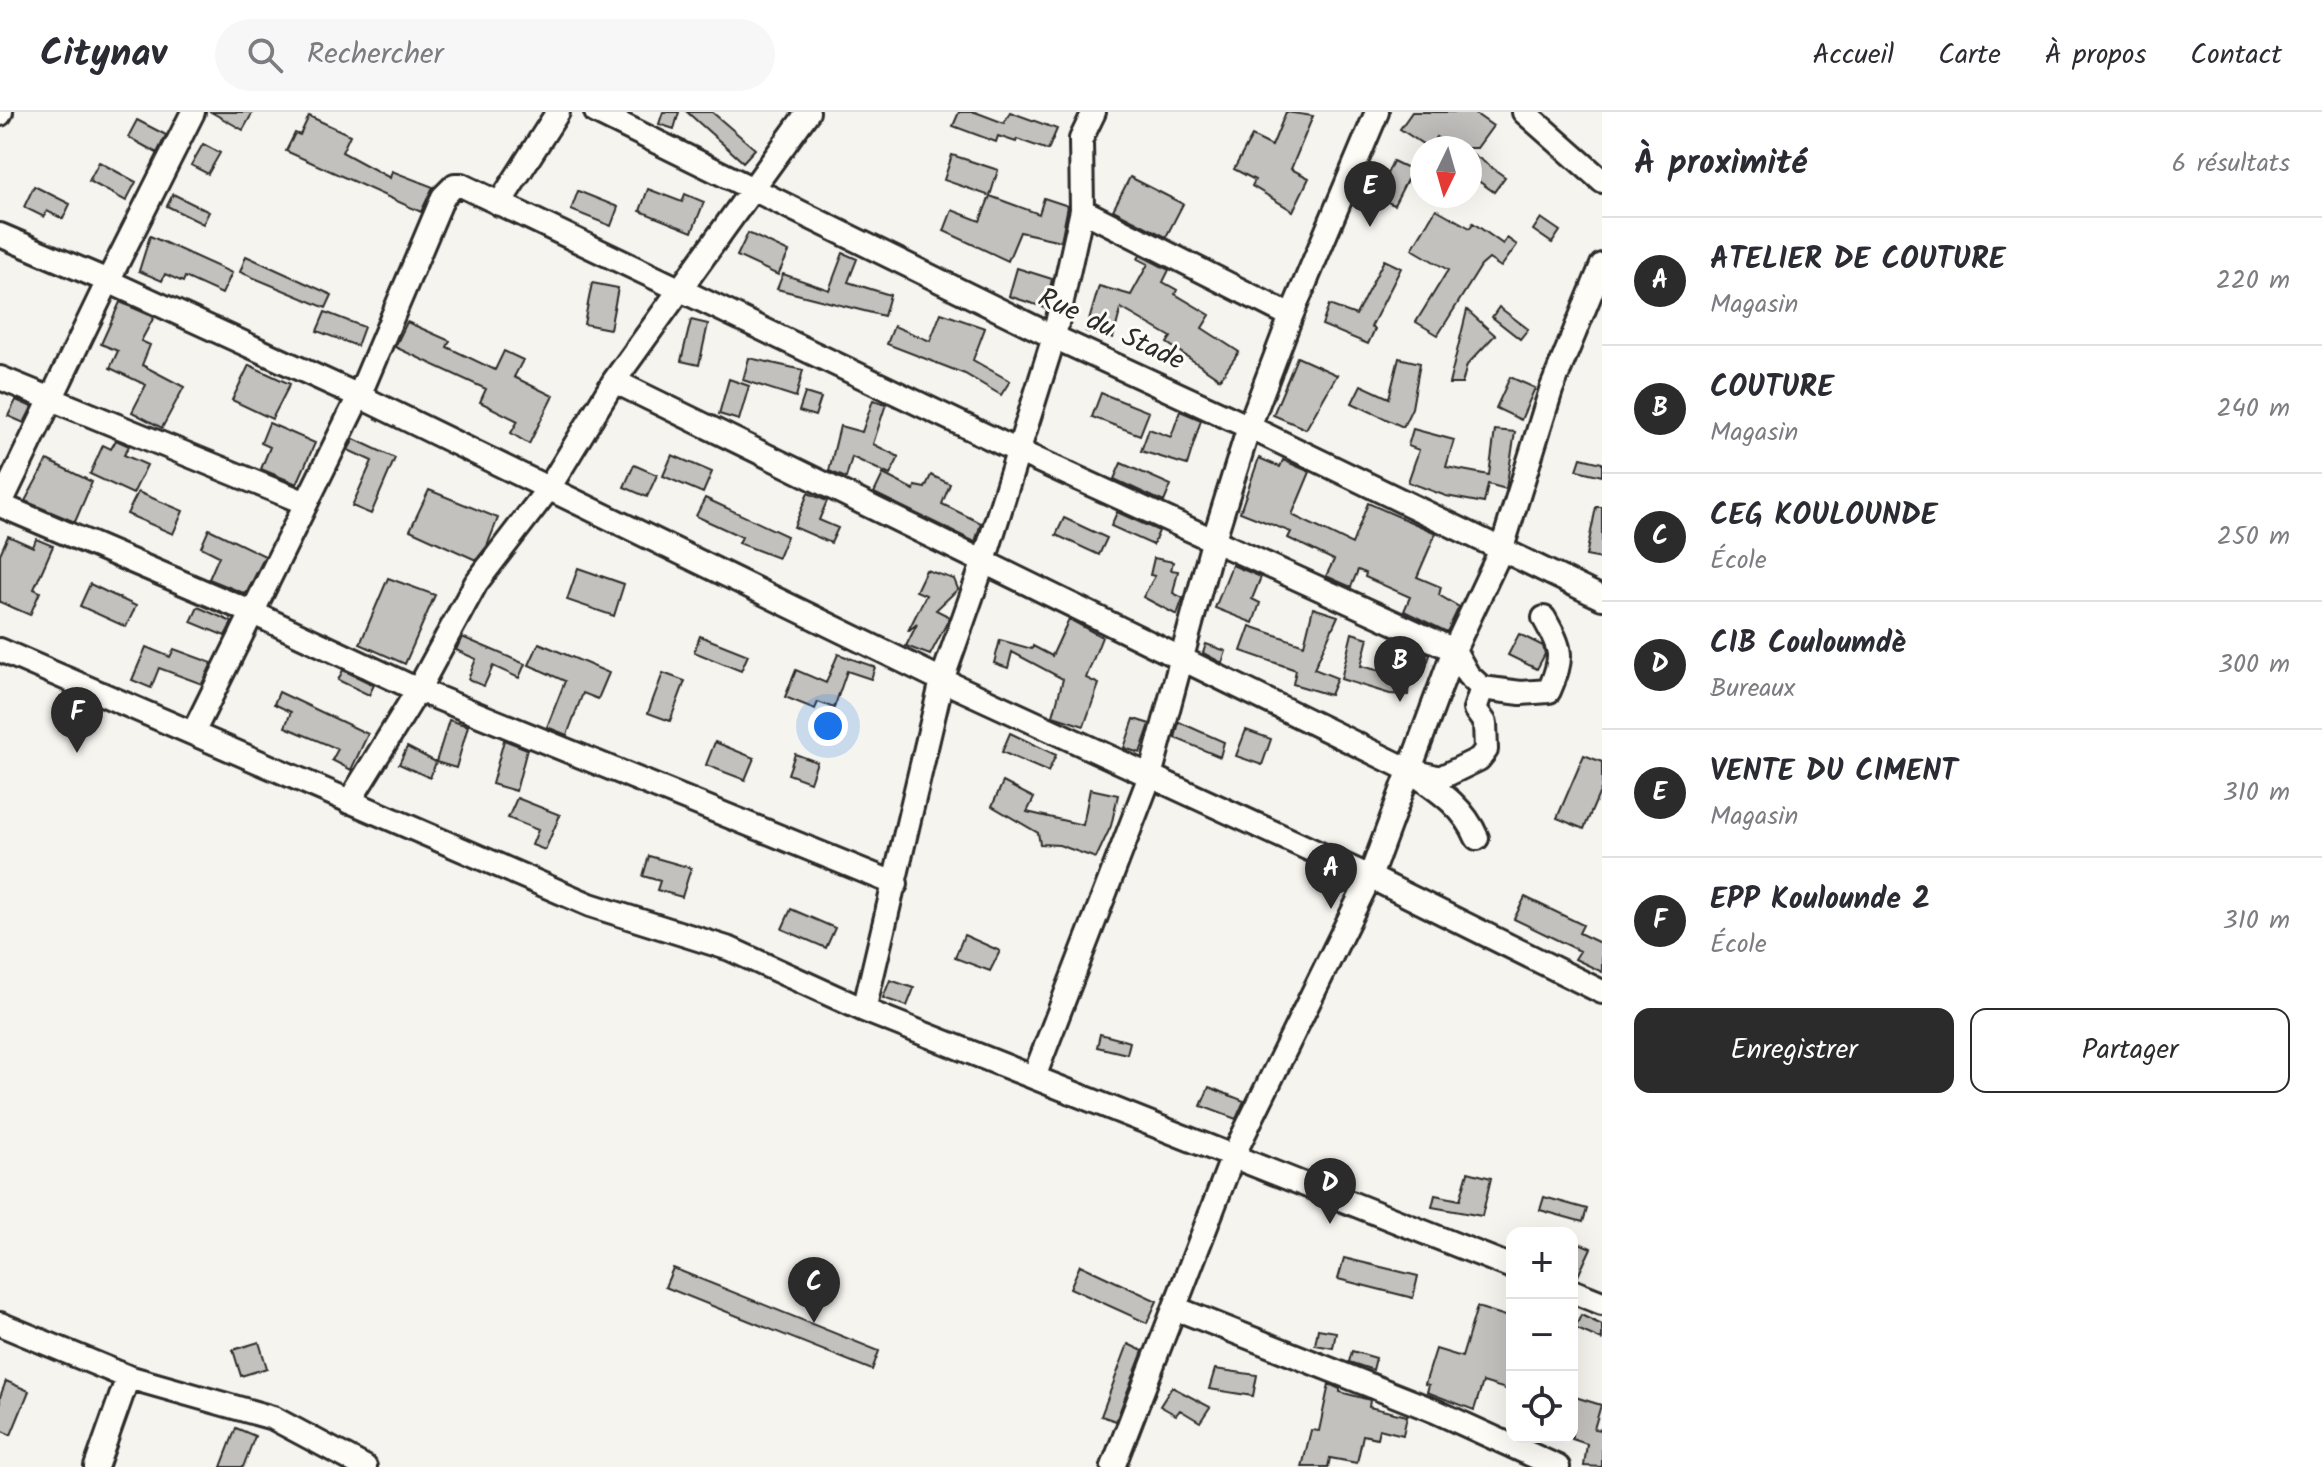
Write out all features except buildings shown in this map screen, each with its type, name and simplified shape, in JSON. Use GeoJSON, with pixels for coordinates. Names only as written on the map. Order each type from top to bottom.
{"type":"FeatureCollection","features":[{"type":"Feature","properties":{"kind":"street"},"geometry":{"type":"LineString","coordinates":[[193,112],[0,505],[251,612],[418,690],[896,884]]}},
{"type":"Feature","properties":{"kind":"street"},"geometry":{"type":"LineString","coordinates":[[499,204],[558,112]]}},
{"type":"Feature","properties":{"kind":"street","name":"Rue du Stade"},"geometry":{"type":"LineString","coordinates":[[596,112],[1054,337],[1249,427],[1602,598]]}},
{"type":"Feature","properties":{"kind":"street"},"geometry":{"type":"LineString","coordinates":[[349,802],[418,690],[476,583],[549,488],[614,381],[808,112]]}},
{"type":"Feature","properties":{"kind":"street"},"geometry":{"type":"LineString","coordinates":[[864,1010],[942,680],[1020,452],[1054,337],[1082,210],[1081,139],[1094,112]]}},
{"type":"Feature","properties":{"kind":"street"},"geometry":{"type":"LineString","coordinates":[[1034,1077],[1150,776],[1213,542],[1249,427],[1291,316],[1377,112]]}},
{"type":"Feature","properties":{"kind":"street"},"geometry":{"type":"LineString","coordinates":[[1524,112],[1602,181]]}},
{"type":"Feature","properties":{"kind":"street"},"geometry":{"type":"LineString","coordinates":[[194,731],[359,396],[443,197],[455,185],[461,185],[1213,542],[1454,650],[1468,675],[1482,688],[1521,693],[1549,691],[1559,668],[1561,648],[1544,618]]}},
{"type":"Feature","properties":{"kind":"street"},"geometry":{"type":"LineString","coordinates":[[1082,210],[1291,316]]}},
{"type":"Feature","properties":{"kind":"street"},"geometry":{"type":"LineString","coordinates":[[0,235],[359,396],[942,680],[1370,877],[1602,992]]}},
{"type":"Feature","properties":{"kind":"street"},"geometry":{"type":"LineString","coordinates":[[1113,1467],[1233,1156],[1370,877],[1454,650],[1502,548],[1551,390],[1602,265]]}},
{"type":"Feature","properties":{"kind":"street"},"geometry":{"type":"LineString","coordinates":[[0,378],[306,503]]}},
{"type":"Feature","properties":{"kind":"street"},"geometry":{"type":"LineString","coordinates":[[614,381],[1409,770],[1446,797],[1470,821],[1477,838]]}},
{"type":"Feature","properties":{"kind":"street"},"geometry":{"type":"LineString","coordinates":[[0,650],[194,731],[349,802],[590,905],[730,949],[864,1010],[1506,1265]]}},
{"type":"Feature","properties":{"kind":"street"},"geometry":{"type":"LineString","coordinates":[[1409,770],[1440,778],[1479,759],[1486,750],[1485,723],[1475,709],[1482,688]]}},
{"type":"Feature","properties":{"kind":"street"},"geometry":{"type":"LineString","coordinates":[[1578,1293],[1602,1303]]}},
{"type":"Feature","properties":{"kind":"street"},"geometry":{"type":"LineString","coordinates":[[1175,1308],[1435,1411],[1558,1467]]}},
{"type":"Feature","properties":{"kind":"street"},"geometry":{"type":"LineString","coordinates":[[0,1324],[128,1377],[273,1418],[365,1467]]}},
{"type":"Feature","properties":{"kind":"street"},"geometry":{"type":"LineString","coordinates":[[96,1467],[128,1377]]}},
{"type":"Feature","properties":{"kind":"place","name":"VENTE DU CIMENT"},"geometry":{"type":"Point","coordinates":[1370,227]}},
{"type":"Feature","properties":{"kind":"place","name":"COUTURE"},"geometry":{"type":"Point","coordinates":[1400,702]}},
{"type":"Feature","properties":{"kind":"place","name":"EPP Koulounde 2"},"geometry":{"type":"Point","coordinates":[77,753]}},
{"type":"Feature","properties":{"kind":"place","name":"ATELIER DE COUTURE"},"geometry":{"type":"Point","coordinates":[1331,909]}},
{"type":"Feature","properties":{"kind":"place","name":"CIB Couloumdè"},"geometry":{"type":"Point","coordinates":[1330,1224]}},
{"type":"Feature","properties":{"kind":"place","name":"CEG KOULOUNDE"},"geometry":{"type":"Point","coordinates":[814,1323]}}]}
